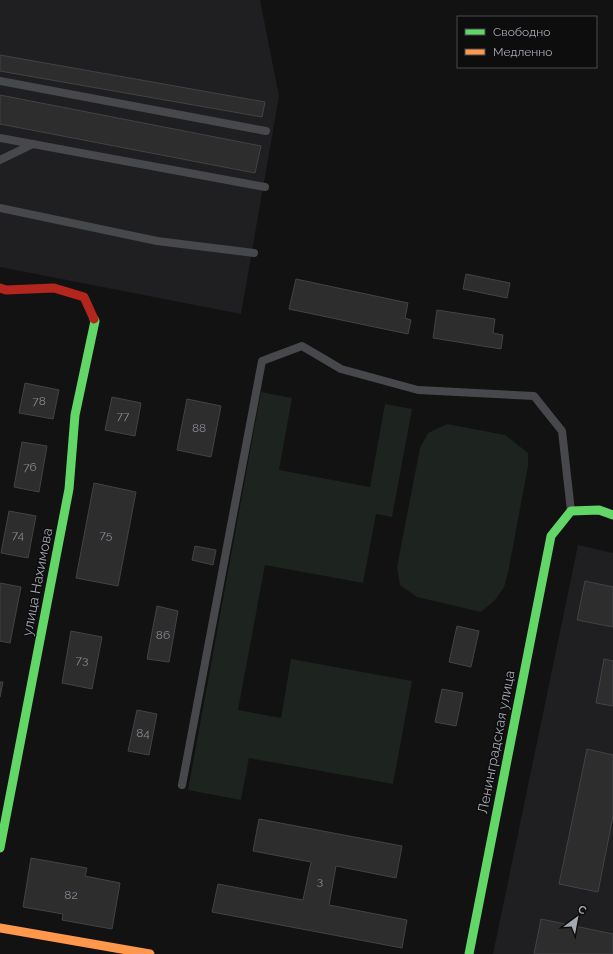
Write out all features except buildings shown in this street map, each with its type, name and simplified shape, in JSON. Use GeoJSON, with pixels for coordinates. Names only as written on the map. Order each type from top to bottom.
{"type":"FeatureCollection","features":[{"type":"Feature","properties":{"kind":"street","name":"улица Нахимова"},"geometry":{"type":"LineString","coordinates":[[0,288],[6,290],[54,288],[84,297],[95,321],[75,415],[69,489],[0,848]]}},
{"type":"Feature","properties":{"kind":"street"},"geometry":{"type":"LineString","coordinates":[[571,511],[599,510],[613,515]]}},
{"type":"Feature","properties":{"kind":"street","name":"Ленинградская улица"},"geometry":{"type":"LineString","coordinates":[[469,954],[551,536],[571,511]]}},
{"type":"Feature","properties":{"kind":"street"},"geometry":{"type":"LineString","coordinates":[[0,928],[145,954]]}},
{"type":"Feature","properties":{"kind":"lane"},"geometry":{"type":"LineString","coordinates":[[0,81],[266,131]]}},
{"type":"Feature","properties":{"kind":"lane"},"geometry":{"type":"LineString","coordinates":[[0,138],[264,186]]}},
{"type":"Feature","properties":{"kind":"lane"},"geometry":{"type":"LineString","coordinates":[[0,160],[33,144]]}},
{"type":"Feature","properties":{"kind":"lane"},"geometry":{"type":"LineString","coordinates":[[0,208],[157,241],[254,253]]}},
{"type":"Feature","properties":{"kind":"lane"},"geometry":{"type":"LineString","coordinates":[[182,785],[262,361],[302,346],[341,369],[418,390],[534,396],[562,431],[571,511]]}},
{"type":"Feature","properties":{"kind":"shaded area"},"geometry":{"type":"Polygon","coordinates":[[[0,0],[260,0],[279,96],[241,314],[0,267],[0,0]]]}},
{"type":"Feature","properties":{"kind":"shaded area"},"geometry":{"type":"Polygon","coordinates":[[[261,392],[292,398],[279,470],[370,487],[385,404],[412,409],[392,517],[376,514],[363,583],[265,565],[238,710],[281,718],[291,659],[412,681],[393,784],[249,758],[241,800],[188,790],[261,392]]]}},
{"type":"Feature","properties":{"kind":"shaded area"},"geometry":{"type":"Polygon","coordinates":[[[447,424],[505,435],[528,453],[528,466],[504,587],[495,600],[481,612],[417,597],[400,585],[397,567],[420,448],[428,433],[447,424]]]}},
{"type":"Feature","properties":{"kind":"shaded area"},"geometry":{"type":"Polygon","coordinates":[[[578,545],[613,553],[613,954],[493,954],[578,545]]]}},
{"type":"Feature","properties":{"kind":"traffic: fast"},"geometry":{"type":"LineString","coordinates":[[0,848],[69,489],[75,415],[95,321],[94,319]]}},
{"type":"Feature","properties":{"kind":"traffic: fast"},"geometry":{"type":"LineString","coordinates":[[469,954],[551,536],[571,511],[599,510],[613,515]]}},
{"type":"Feature","properties":{"kind":"traffic: slow"},"geometry":{"type":"LineString","coordinates":[[0,928],[150,954]]}},
{"type":"Feature","properties":{"kind":"traffic: jam"},"geometry":{"type":"LineString","coordinates":[[0,288],[6,290],[54,288],[84,297],[94,319]]}}]}
